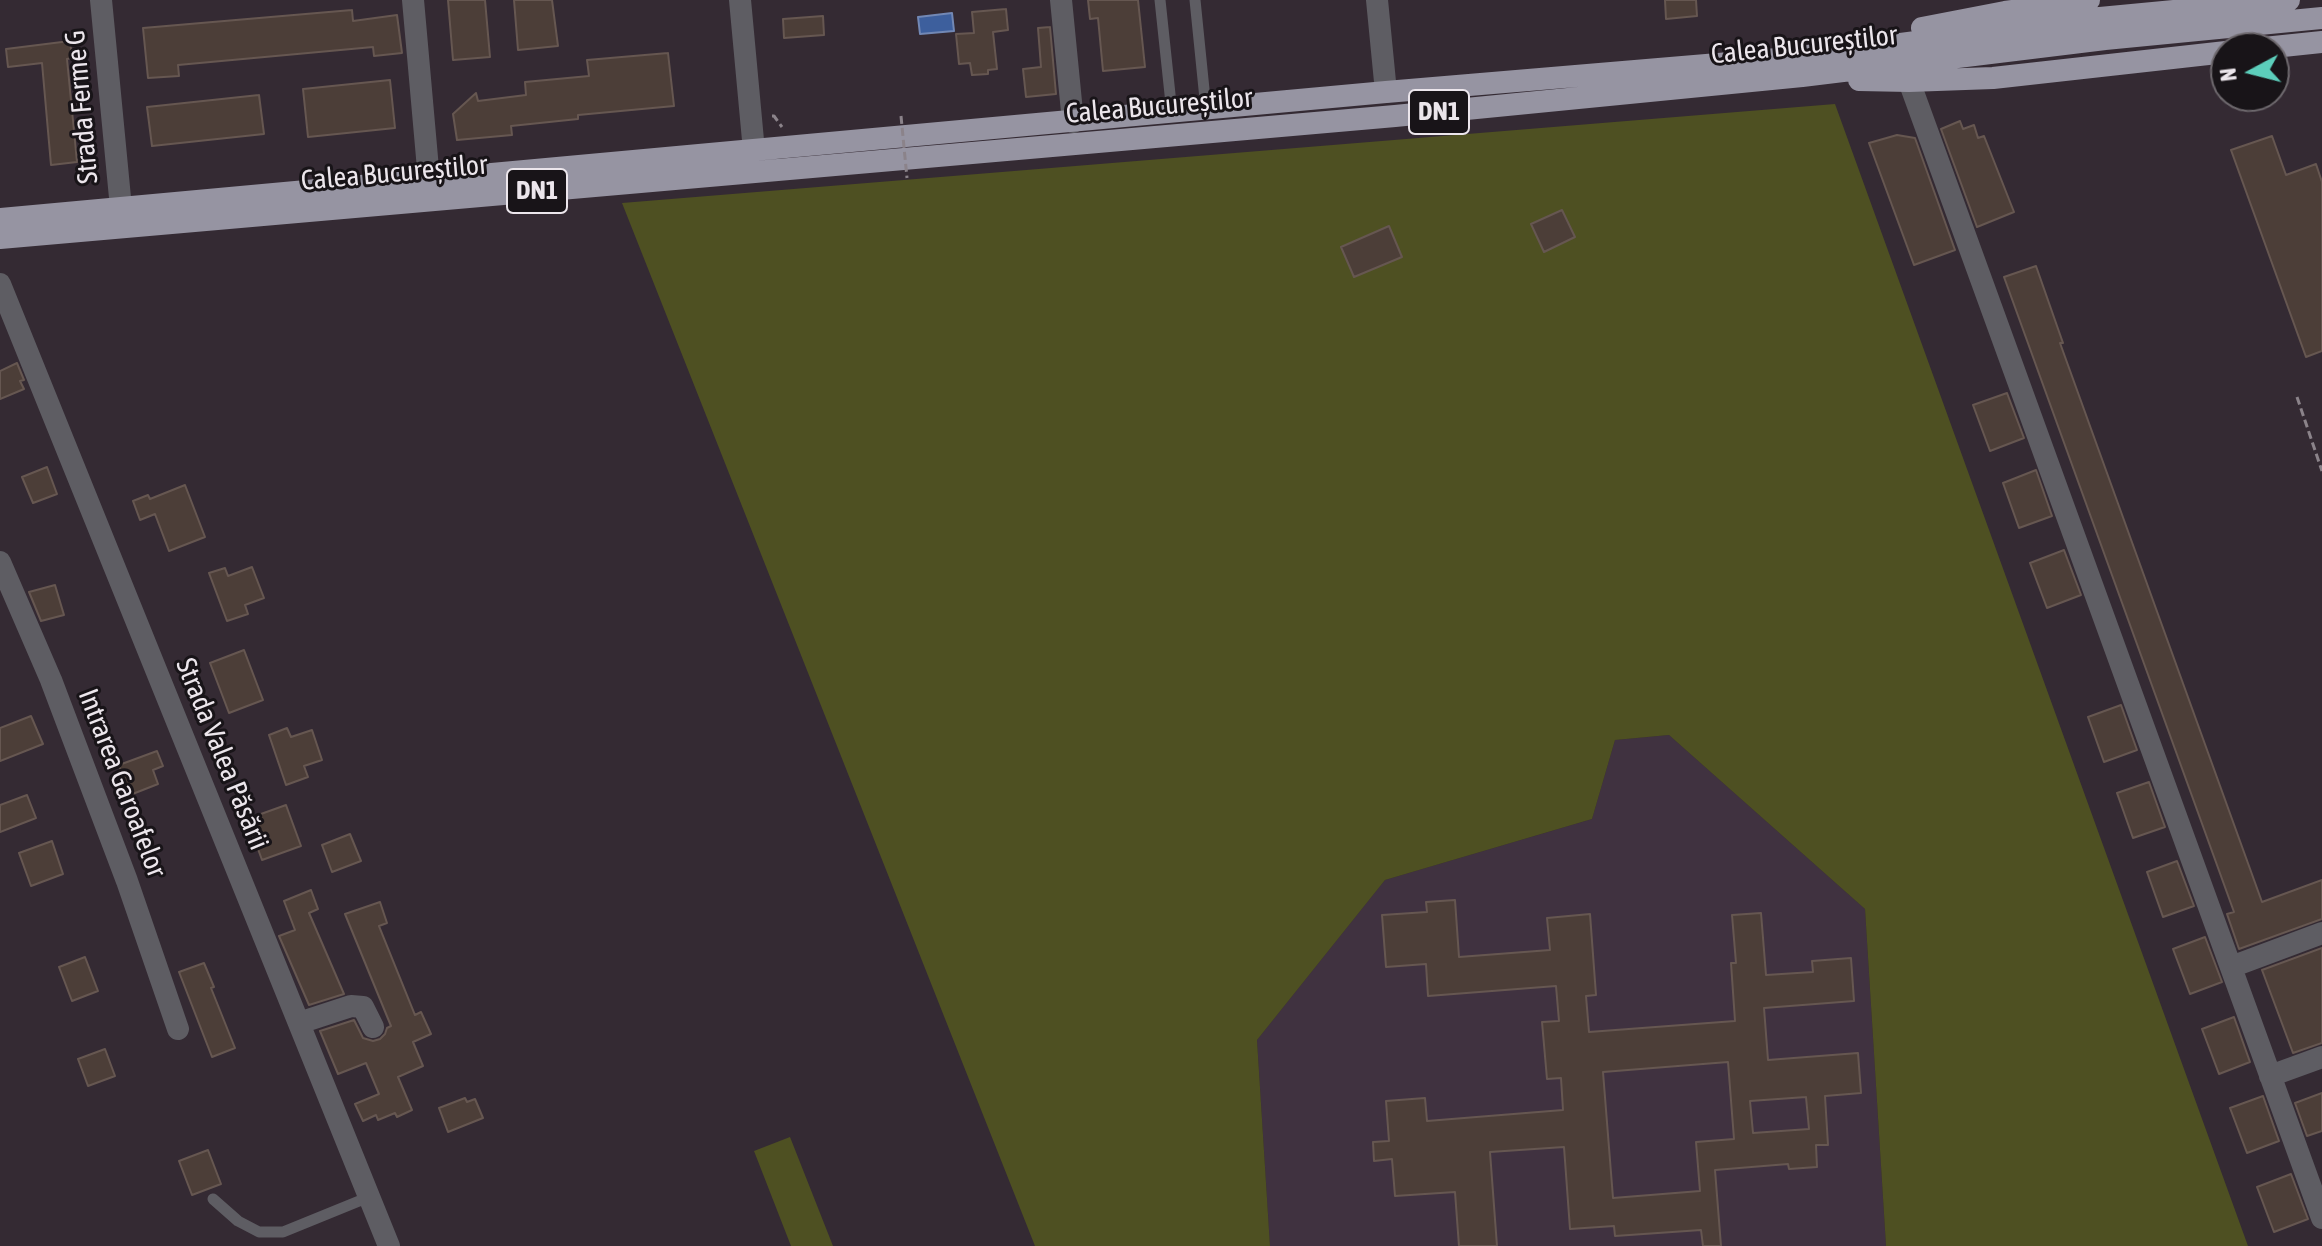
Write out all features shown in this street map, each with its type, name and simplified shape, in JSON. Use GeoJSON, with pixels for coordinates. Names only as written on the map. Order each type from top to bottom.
{"type":"FeatureCollection","features":[{"type":"Feature","properties":{"kind":"highway","name":"Calea Bucureștilor"},"geometry":{"type":"LineString","coordinates":[[0,238],[1395,116],[1802,67],[2098,19],[2289,0]]}},
{"type":"Feature","properties":{"kind":"highway","name":"Calea Bucureștilor"},"geometry":{"type":"LineString","coordinates":[[2098,19],[2322,18]]}},
{"type":"Feature","properties":{"kind":"highway"},"geometry":{"type":"LineString","coordinates":[[2290,45],[2322,42]]}},
{"type":"Feature","properties":{"kind":"highway","name":"DN1"},"geometry":{"type":"LineString","coordinates":[[1802,67],[1909,81],[1993,78],[2210,54]]}},
{"type":"Feature","properties":{"kind":"highway","name":"Calea Bucureștilor"},"geometry":{"type":"LineString","coordinates":[[0,219],[1386,92],[1802,67]]}},
{"type":"Feature","properties":{"kind":"street","name":"Strada Ferme G"},"geometry":{"type":"LineString","coordinates":[[101,0],[121,208]]}},
{"type":"Feature","properties":{"kind":"street"},"geometry":{"type":"LineString","coordinates":[[413,0],[429,180]]}},
{"type":"Feature","properties":{"kind":"street"},"geometry":{"type":"LineString","coordinates":[[740,0],[754,151]]}},
{"type":"Feature","properties":{"kind":"street"},"geometry":{"type":"LineString","coordinates":[[1061,0],[1073,122]]}},
{"type":"Feature","properties":{"kind":"street"},"geometry":{"type":"LineString","coordinates":[[1377,0],[1386,92]]}},
{"type":"Feature","properties":{"kind":"street"},"geometry":{"type":"LineString","coordinates":[[1909,81],[2322,1218]]}},
{"type":"Feature","properties":{"kind":"street","name":"Strada Valea Păsării"},"geometry":{"type":"LineString","coordinates":[[0,284],[389,1246]]}},
{"type":"Feature","properties":{"kind":"street","name":"Intrarea Garoafelor"},"geometry":{"type":"LineString","coordinates":[[0,562],[51,680],[127,881],[178,1029]]}},
{"type":"Feature","properties":{"kind":"street"},"geometry":{"type":"LineString","coordinates":[[2231,967],[2322,933]]}},
{"type":"Feature","properties":{"kind":"street"},"geometry":{"type":"LineString","coordinates":[[299,1023],[351,1006],[363,1007],[373,1027]]}},
{"type":"Feature","properties":{"kind":"street"},"geometry":{"type":"LineString","coordinates":[[2270,1076],[2322,1057]]}},
{"type":"Feature","properties":{"kind":"lane"},"geometry":{"type":"LineString","coordinates":[[1160,0],[1172,113]]}},
{"type":"Feature","properties":{"kind":"lane"},"geometry":{"type":"LineString","coordinates":[[1195,0],[1206,109]]}},
{"type":"Feature","properties":{"kind":"lane"},"geometry":{"type":"LineString","coordinates":[[213,1199],[238,1221],[259,1232],[283,1232],[369,1197]]}},
{"type":"Feature","properties":{"kind":"path"},"geometry":{"type":"LineString","coordinates":[[901,116],[907,178]]}},
{"type":"Feature","properties":{"kind":"path"},"geometry":{"type":"LineString","coordinates":[[2297,397],[2322,471]]}},
{"type":"Feature","properties":{"kind":"shaded area"},"geometry":{"type":"Polygon","coordinates":[[[1669,735],[1865,909],[1886,1246],[1270,1246],[1257,1040],[1385,880],[1592,819],[1615,740],[1669,735]]]}},
{"type":"Feature","properties":{"kind":"green space"},"geometry":{"type":"Polygon","coordinates":[[[1835,104],[2248,1246],[1886,1246],[1865,909],[1669,735],[1615,740],[1592,819],[1385,880],[1257,1040],[1270,1246],[1035,1246],[622,203],[1835,104]]]}},
{"type":"Feature","properties":{"kind":"green space"},"geometry":{"type":"Polygon","coordinates":[[[790,1137],[833,1246],[791,1246],[754,1151],[790,1137]]]}},
{"type":"Feature","properties":{"kind":"water"},"geometry":{"type":"Polygon","coordinates":[[[952,13],[954,31],[920,34],[918,17],[952,13]]]}},
{"type":"Feature","properties":{"kind":"building"},"geometry":{"type":"Polygon","coordinates":[[[448,0],[485,0],[490,57],[453,60],[448,0]]]}},
{"type":"Feature","properties":{"kind":"building"},"geometry":{"type":"Polygon","coordinates":[[[514,0],[552,0],[558,46],[518,50],[514,0]]]}},
{"type":"Feature","properties":{"kind":"building"},"geometry":{"type":"Polygon","coordinates":[[[1088,0],[1138,0],[1145,67],[1103,71],[1098,18],[1090,19],[1088,0]]]}},
{"type":"Feature","properties":{"kind":"building"},"geometry":{"type":"Polygon","coordinates":[[[1665,0],[1696,0],[1697,16],[1666,19],[1665,0]]]}},
{"type":"Feature","properties":{"kind":"building"},"geometry":{"type":"Polygon","coordinates":[[[1006,9],[1008,30],[993,32],[997,69],[988,70],[988,74],[972,75],[970,63],[959,64],[956,34],[974,33],[972,12],[1006,9]]]}},
{"type":"Feature","properties":{"kind":"building"},"geometry":{"type":"Polygon","coordinates":[[[352,10],[353,21],[397,15],[402,53],[374,56],[373,47],[178,65],[179,76],[148,78],[143,28],[352,10]]]}},
{"type":"Feature","properties":{"kind":"building"},"geometry":{"type":"Polygon","coordinates":[[[823,16],[824,35],[784,38],[783,19],[823,16]]]}},
{"type":"Feature","properties":{"kind":"building"},"geometry":{"type":"Polygon","coordinates":[[[1050,27],[1056,94],[1026,97],[1023,69],[1041,67],[1038,28],[1050,27]]]}},
{"type":"Feature","properties":{"kind":"building"},"geometry":{"type":"Polygon","coordinates":[[[70,41],[72,58],[67,59],[77,162],[51,165],[42,63],[8,67],[6,49],[70,41]]]}},
{"type":"Feature","properties":{"kind":"building"},"geometry":{"type":"Polygon","coordinates":[[[668,53],[674,106],[578,115],[578,119],[511,126],[512,135],[457,140],[453,114],[476,93],[478,101],[526,95],[525,82],[589,76],[587,60],[668,53]]]}},
{"type":"Feature","properties":{"kind":"building"},"geometry":{"type":"Polygon","coordinates":[[[390,80],[395,128],[308,137],[303,89],[390,80]]]}},
{"type":"Feature","properties":{"kind":"building"},"geometry":{"type":"Polygon","coordinates":[[[259,95],[264,134],[152,146],[147,107],[259,95]]]}},
{"type":"Feature","properties":{"kind":"building"},"geometry":{"type":"Polygon","coordinates":[[[1960,121],[1963,129],[1974,125],[1978,138],[1984,136],[2014,212],[1977,227],[1941,129],[1960,121]]]}},
{"type":"Feature","properties":{"kind":"building"},"geometry":{"type":"Polygon","coordinates":[[[1897,135],[1915,138],[1955,250],[1914,265],[1869,143],[1897,135]]]}},
{"type":"Feature","properties":{"kind":"building"},"geometry":{"type":"Polygon","coordinates":[[[2272,136],[2286,175],[2316,164],[2322,182],[2322,351],[2306,357],[2231,150],[2272,136]]]}},
{"type":"Feature","properties":{"kind":"building"},"geometry":{"type":"Polygon","coordinates":[[[1562,210],[1575,237],[1544,252],[1531,224],[1562,210]]]}},
{"type":"Feature","properties":{"kind":"building"},"geometry":{"type":"Polygon","coordinates":[[[1389,226],[1402,257],[1354,277],[1341,247],[1389,226]]]}},
{"type":"Feature","properties":{"kind":"building"},"geometry":{"type":"Polygon","coordinates":[[[2036,266],[2063,343],[2060,343],[2262,902],[2322,880],[2322,919],[2239,949],[2227,914],[2234,912],[2004,277],[2036,266]]]}},
{"type":"Feature","properties":{"kind":"building"},"geometry":{"type":"Polygon","coordinates":[[[17,363],[24,389],[0,399],[0,371],[17,363]]]}},
{"type":"Feature","properties":{"kind":"building"},"geometry":{"type":"Polygon","coordinates":[[[2007,393],[2024,438],[1990,451],[1973,405],[2007,393]]]}},
{"type":"Feature","properties":{"kind":"building"},"geometry":{"type":"Polygon","coordinates":[[[47,467],[57,494],[33,503],[22,477],[47,467]]]}},
{"type":"Feature","properties":{"kind":"building"},"geometry":{"type":"Polygon","coordinates":[[[2036,470],[2052,516],[2019,528],[2003,483],[2036,470]]]}},
{"type":"Feature","properties":{"kind":"building"},"geometry":{"type":"Polygon","coordinates":[[[185,485],[205,537],[169,551],[155,514],[140,520],[133,501],[148,495],[150,499],[185,485]]]}},
{"type":"Feature","properties":{"kind":"building"},"geometry":{"type":"Polygon","coordinates":[[[2064,550],[2081,595],[2047,608],[2030,563],[2064,550]]]}},
{"type":"Feature","properties":{"kind":"building"},"geometry":{"type":"Polygon","coordinates":[[[252,567],[264,598],[245,605],[248,614],[227,621],[209,573],[225,568],[228,576],[252,567]]]}},
{"type":"Feature","properties":{"kind":"building"},"geometry":{"type":"Polygon","coordinates":[[[55,585],[64,615],[41,621],[29,592],[55,585]]]}},
{"type":"Feature","properties":{"kind":"building"},"geometry":{"type":"Polygon","coordinates":[[[244,650],[263,700],[229,713],[210,663],[244,650]]]}},
{"type":"Feature","properties":{"kind":"building"},"geometry":{"type":"Polygon","coordinates":[[[2121,705],[2137,750],[2104,762],[2088,717],[2121,705]]]}},
{"type":"Feature","properties":{"kind":"building"},"geometry":{"type":"Polygon","coordinates":[[[31,716],[43,744],[0,761],[0,728],[31,716]]]}},
{"type":"Feature","properties":{"kind":"building"},"geometry":{"type":"Polygon","coordinates":[[[287,728],[291,737],[312,730],[322,760],[304,766],[308,777],[286,785],[269,735],[287,728]]]}},
{"type":"Feature","properties":{"kind":"building"},"geometry":{"type":"Polygon","coordinates":[[[157,751],[163,766],[153,770],[158,784],[130,795],[119,765],[157,751]]]}},
{"type":"Feature","properties":{"kind":"building"},"geometry":{"type":"Polygon","coordinates":[[[2149,782],[2165,827],[2133,838],[2117,793],[2149,782]]]}},
{"type":"Feature","properties":{"kind":"building"},"geometry":{"type":"Polygon","coordinates":[[[27,795],[36,818],[0,832],[0,805],[27,795]]]}},
{"type":"Feature","properties":{"kind":"building"},"geometry":{"type":"Polygon","coordinates":[[[286,805],[301,846],[262,860],[247,819],[286,805]]]}},
{"type":"Feature","properties":{"kind":"building"},"geometry":{"type":"Polygon","coordinates":[[[350,834],[361,861],[332,872],[322,845],[350,834]]]}},
{"type":"Feature","properties":{"kind":"building"},"geometry":{"type":"Polygon","coordinates":[[[52,841],[63,874],[31,886],[19,853],[52,841]]]}},
{"type":"Feature","properties":{"kind":"building"},"geometry":{"type":"Polygon","coordinates":[[[2177,861],[2194,906],[2163,917],[2147,872],[2177,861]]]}},
{"type":"Feature","properties":{"kind":"building"},"geometry":{"type":"Polygon","coordinates":[[[311,890],[318,909],[309,913],[344,994],[309,1005],[279,936],[295,930],[284,901],[311,890]]]}},
{"type":"Feature","properties":{"kind":"building"},"geometry":{"type":"Polygon","coordinates":[[[1455,900],[1459,957],[1550,950],[1547,918],[1590,914],[1596,995],[1586,996],[1589,1032],[1735,1021],[1731,963],[1736,963],[1732,915],[1761,913],[1766,975],[1813,972],[1812,961],[1851,958],[1854,1001],[1764,1008],[1768,1060],[1858,1053],[1861,1093],[1825,1096],[1828,1145],[1816,1145],[1817,1167],[1789,1169],[1788,1164],[1715,1170],[1721,1246],[1703,1246],[1701,1230],[1615,1236],[1614,1226],[1570,1229],[1564,1147],[1490,1152],[1497,1246],[1459,1246],[1455,1192],[1395,1196],[1392,1159],[1374,1161],[1373,1142],[1389,1141],[1386,1101],[1425,1098],[1427,1121],[1563,1110],[1561,1078],[1547,1079],[1542,1022],[1559,1021],[1556,986],[1428,996],[1426,964],[1386,967],[1382,915],[1427,912],[1426,902],[1455,900]],[[1728,1062],[1603,1072],[1613,1198],[1700,1191],[1696,1142],[1734,1139],[1728,1062]],[[1806,1097],[1750,1101],[1753,1133],[1809,1129],[1806,1097]]]}},
{"type":"Feature","properties":{"kind":"building"},"geometry":{"type":"Polygon","coordinates":[[[380,902],[387,923],[379,926],[415,1015],[421,1012],[431,1034],[413,1042],[423,1066],[398,1077],[412,1110],[397,1117],[395,1113],[378,1120],[376,1115],[363,1121],[355,1104],[379,1094],[366,1063],[338,1074],[320,1031],[354,1020],[363,1038],[373,1041],[380,1039],[391,1026],[345,914],[380,902]]]}},
{"type":"Feature","properties":{"kind":"building"},"geometry":{"type":"Polygon","coordinates":[[[2205,937],[2222,982],[2190,994],[2173,949],[2205,937]]]}},
{"type":"Feature","properties":{"kind":"building"},"geometry":{"type":"Polygon","coordinates":[[[2322,948],[2322,1043],[2293,1053],[2262,970],[2322,948]]]}},
{"type":"Feature","properties":{"kind":"building"},"geometry":{"type":"Polygon","coordinates":[[[85,957],[98,991],[72,1001],[59,967],[85,957]]]}},
{"type":"Feature","properties":{"kind":"building"},"geometry":{"type":"Polygon","coordinates":[[[204,963],[235,1048],[212,1057],[179,972],[204,963]]]}},
{"type":"Feature","properties":{"kind":"building"},"geometry":{"type":"Polygon","coordinates":[[[2234,1017],[2250,1062],[2219,1074],[2202,1029],[2234,1017]]]}},
{"type":"Feature","properties":{"kind":"building"},"geometry":{"type":"Polygon","coordinates":[[[105,1049],[115,1076],[88,1086],[78,1059],[105,1049]]]}},
{"type":"Feature","properties":{"kind":"building"},"geometry":{"type":"Polygon","coordinates":[[[2322,1093],[2322,1131],[2307,1136],[2295,1103],[2322,1093]]]}},
{"type":"Feature","properties":{"kind":"building"},"geometry":{"type":"Polygon","coordinates":[[[2263,1096],[2279,1141],[2247,1153],[2230,1108],[2263,1096]]]}},
{"type":"Feature","properties":{"kind":"building"},"geometry":{"type":"Polygon","coordinates":[[[465,1098],[467,1102],[475,1099],[483,1118],[448,1132],[439,1108],[465,1098]]]}},
{"type":"Feature","properties":{"kind":"building"},"geometry":{"type":"Polygon","coordinates":[[[208,1150],[221,1184],[192,1195],[179,1161],[208,1150]]]}},
{"type":"Feature","properties":{"kind":"building"},"geometry":{"type":"Polygon","coordinates":[[[2291,1174],[2308,1219],[2274,1232],[2257,1187],[2291,1174]]]}}]}
